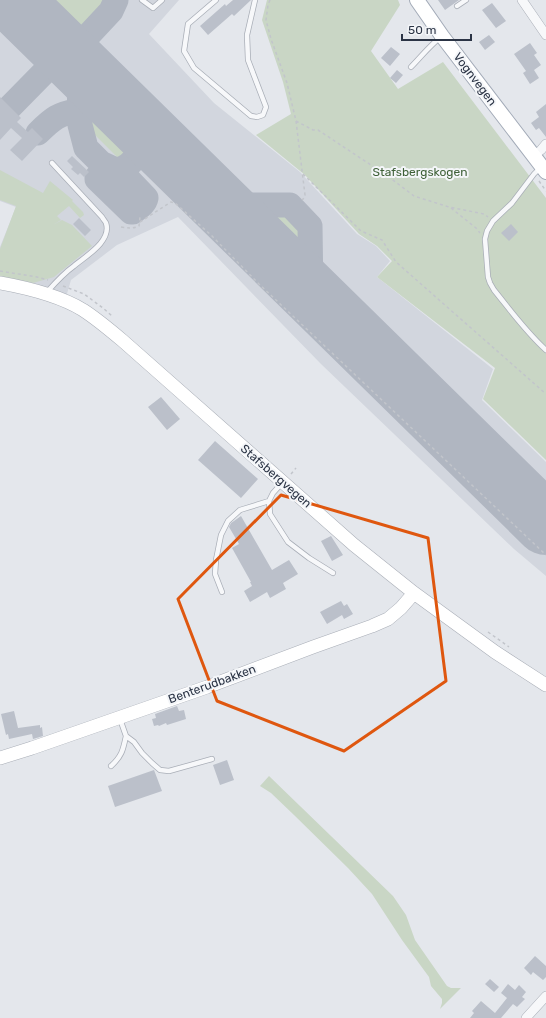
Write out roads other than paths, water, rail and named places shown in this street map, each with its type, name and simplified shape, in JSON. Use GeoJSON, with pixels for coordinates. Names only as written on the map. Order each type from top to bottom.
{"type":"FeatureCollection","features":[{"type":"Feature","properties":{"kind":"main road","name":"Vognvegen"},"geometry":{"type":"LineString","coordinates":[[417,0],[442,36],[540,165]]}},
{"type":"Feature","properties":{"kind":"main road","name":"Stafsbergvegen"},"geometry":{"type":"LineString","coordinates":[[0,283],[46,294],[82,310],[102,323],[354,545],[414,593],[489,648],[546,685]]}},
{"type":"Feature","properties":{"kind":"main road","name":"Benterudbakken"},"geometry":{"type":"LineString","coordinates":[[0,758],[208,687],[372,626],[388,619],[401,608],[414,593]]}},
{"type":"Feature","properties":{"kind":"street"},"geometry":{"type":"LineString","coordinates":[[522,0],[546,35]]}},
{"type":"Feature","properties":{"kind":"street"},"geometry":{"type":"LineString","coordinates":[[540,165],[541,150],[546,144]]}},
{"type":"Feature","properties":{"kind":"street"},"geometry":{"type":"LineString","coordinates":[[526,1018],[544,1002]]}},
{"type":"Feature","properties":{"kind":"lane"},"geometry":{"type":"LineString","coordinates":[[142,0],[153,8],[162,0]]}},
{"type":"Feature","properties":{"kind":"lane"},"geometry":{"type":"LineString","coordinates":[[216,0],[188,24],[184,51],[194,68],[251,116],[257,118],[263,115],[266,107],[248,60],[247,35],[255,0]]}},
{"type":"Feature","properties":{"kind":"lane"},"geometry":{"type":"LineString","coordinates":[[457,6],[466,0]]}},
{"type":"Feature","properties":{"kind":"lane"},"geometry":{"type":"LineString","coordinates":[[411,67],[434,42],[442,36]]}},
{"type":"Feature","properties":{"kind":"lane"},"geometry":{"type":"LineString","coordinates":[[46,294],[74,266],[91,253],[106,233],[106,223],[102,217],[52,163]]}},
{"type":"Feature","properties":{"kind":"lane"},"geometry":{"type":"LineString","coordinates":[[540,165],[512,203],[493,221],[485,238],[488,277],[490,283],[522,325],[546,350]]}},
{"type":"Feature","properties":{"kind":"lane"},"geometry":{"type":"LineString","coordinates":[[284,482],[273,492],[269,501],[270,514],[288,542],[309,558],[333,573]]}},
{"type":"Feature","properties":{"kind":"lane"},"geometry":{"type":"LineString","coordinates":[[222,592],[215,574],[221,534],[228,521],[240,510],[269,501]]}},
{"type":"Feature","properties":{"kind":"lane"},"geometry":{"type":"LineString","coordinates":[[111,766],[118,760],[126,736],[120,717]]}},
{"type":"Feature","properties":{"kind":"lane"},"geometry":{"type":"LineString","coordinates":[[126,736],[134,742],[147,758],[160,770],[169,771],[212,759]]}},
{"type":"Feature","properties":{"kind":"park label","name":"Stafsbergskogen"},"geometry":{"type":"Point","coordinates":[420,172]}}]}
